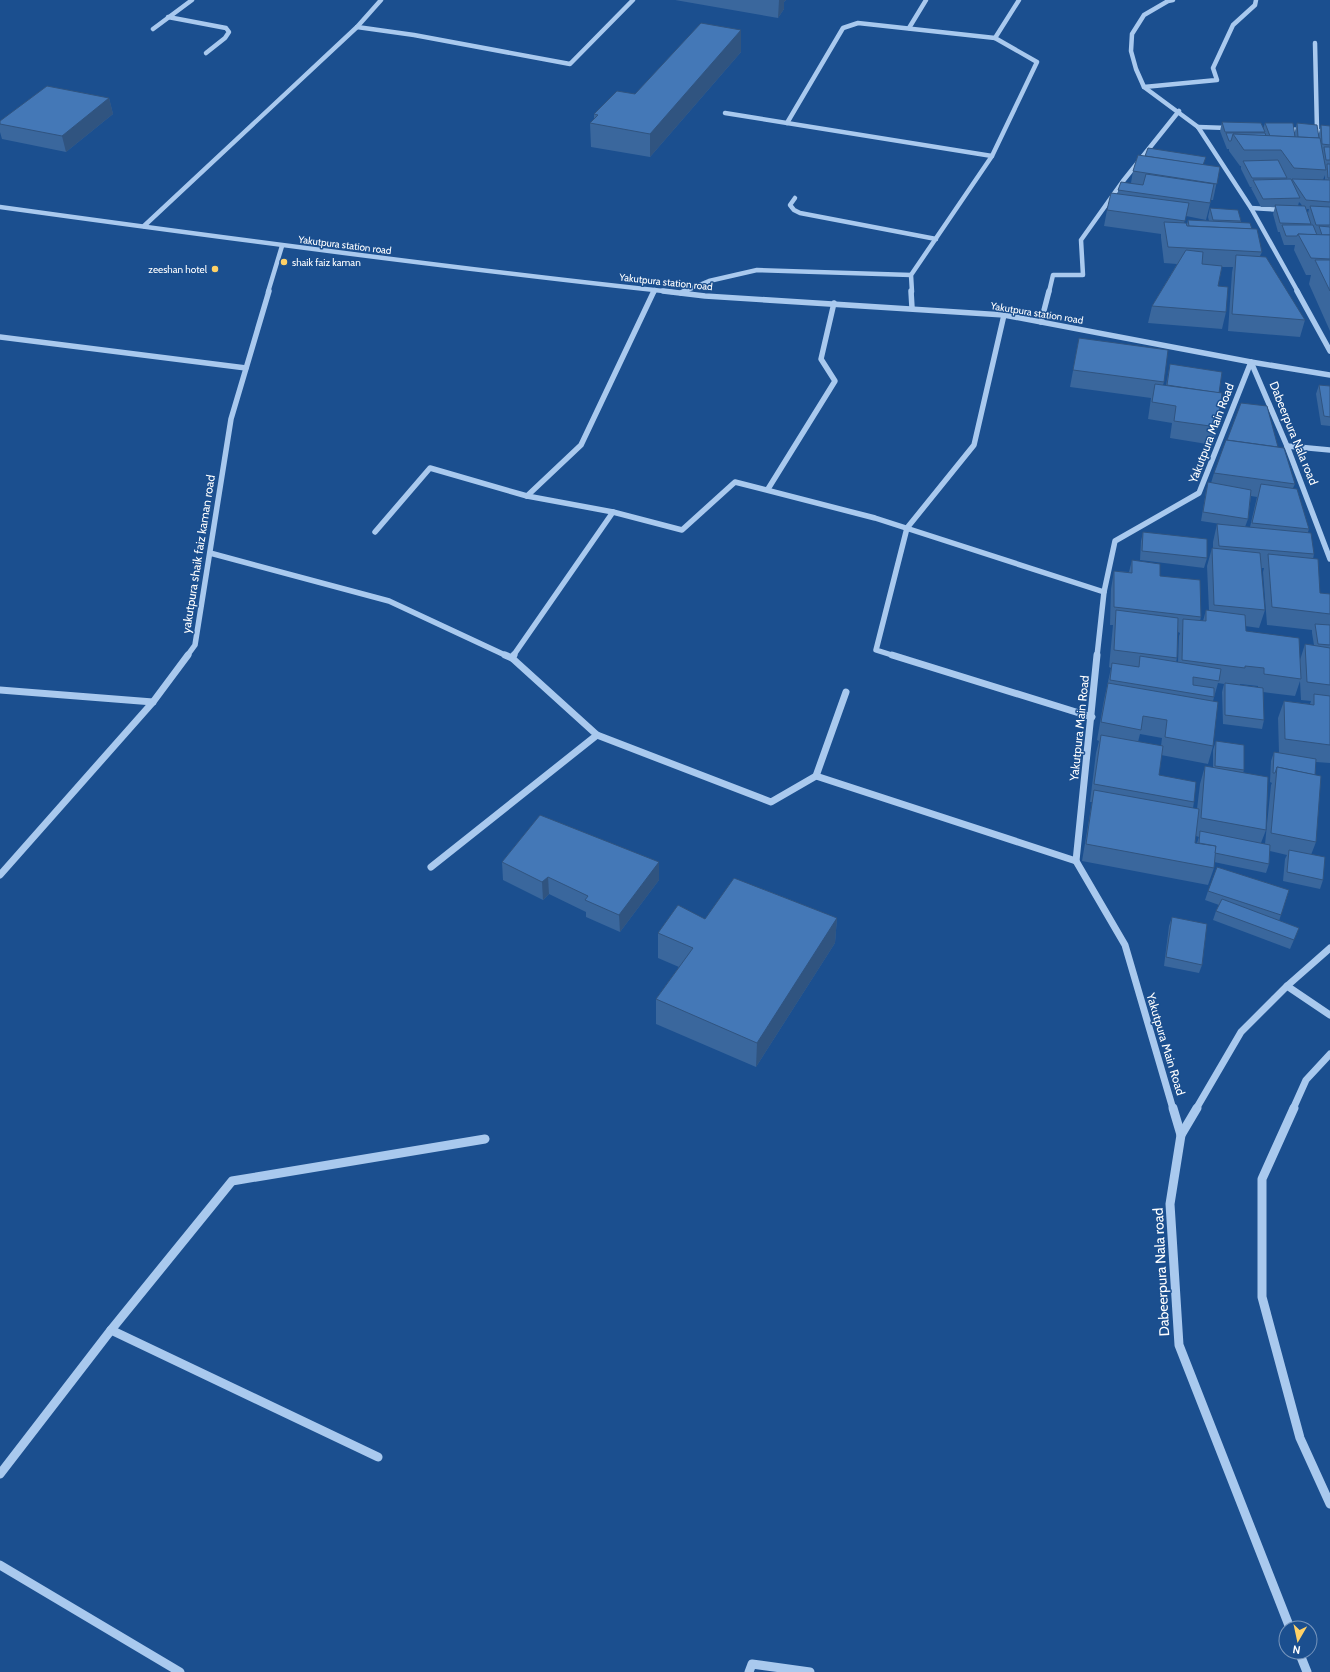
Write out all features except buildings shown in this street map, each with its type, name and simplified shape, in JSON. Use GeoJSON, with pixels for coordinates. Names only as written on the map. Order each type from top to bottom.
{"type":"FeatureCollection","features":[{"type":"Feature","properties":{"kind":"street"},"geometry":{"type":"LineString","coordinates":[[153,29],[192,0]]}},
{"type":"Feature","properties":{"kind":"street"},"geometry":{"type":"LineString","coordinates":[[144,226],[358,27],[381,0]]}},
{"type":"Feature","properties":{"kind":"street"},"geometry":{"type":"LineString","coordinates":[[358,27],[414,35],[570,64],[633,0]]}},
{"type":"Feature","properties":{"kind":"street"},"geometry":{"type":"LineString","coordinates":[[909,28],[926,0]]}},
{"type":"Feature","properties":{"kind":"street"},"geometry":{"type":"LineString","coordinates":[[995,38],[1019,0]]}},
{"type":"Feature","properties":{"kind":"street"},"geometry":{"type":"LineString","coordinates":[[1168,0],[1144,15],[1132,34],[1131,51],[1136,69],[1144,87],[1179,111],[1198,127],[1251,208],[1330,351]]}},
{"type":"Feature","properties":{"kind":"street"},"geometry":{"type":"LineString","coordinates":[[1144,87],[1217,80],[1213,68],[1233,25],[1255,5],[1256,0]]}},
{"type":"Feature","properties":{"kind":"street"},"geometry":{"type":"LineString","coordinates":[[168,18],[226,28],[229,32],[225,38],[206,53]]}},
{"type":"Feature","properties":{"kind":"street"},"geometry":{"type":"LineString","coordinates":[[787,123],[843,28],[858,23],[995,38],[1037,62],[992,156],[911,275],[912,308]]}},
{"type":"Feature","properties":{"kind":"street"},"geometry":{"type":"LineString","coordinates":[[1315,44],[1317,130]]}},
{"type":"Feature","properties":{"kind":"street"},"geometry":{"type":"LineString","coordinates":[[1041,322],[1053,275],[1083,275],[1081,240],[1124,181],[1179,111]]}},
{"type":"Feature","properties":{"kind":"street"},"geometry":{"type":"LineString","coordinates":[[725,113],[992,156]]}},
{"type":"Feature","properties":{"kind":"street"},"geometry":{"type":"LineString","coordinates":[[1198,127],[1230,128]]}},
{"type":"Feature","properties":{"kind":"street"},"geometry":{"type":"LineString","coordinates":[[1278,129],[1317,130],[1330,132]]}},
{"type":"Feature","properties":{"kind":"street"},"geometry":{"type":"LineString","coordinates":[[795,198],[790,205],[794,210],[800,213],[936,239]]}},
{"type":"Feature","properties":{"kind":"street","name":"Yakutpura station road"},"geometry":{"type":"LineString","coordinates":[[0,207],[282,246],[497,273],[681,293],[834,302],[1004,315],[1251,362],[1330,375]]}},
{"type":"Feature","properties":{"kind":"street"},"geometry":{"type":"LineString","coordinates":[[0,215],[6,208]]}},
{"type":"Feature","properties":{"kind":"street"},"geometry":{"type":"LineString","coordinates":[[1251,208],[1290,210]]}},
{"type":"Feature","properties":{"kind":"street","name":"yakutpura shaik faiz kaman road"},"geometry":{"type":"LineString","coordinates":[[0,874],[153,702],[195,645],[231,419],[282,246]]}},
{"type":"Feature","properties":{"kind":"street"},"geometry":{"type":"LineString","coordinates":[[681,293],[709,281],[757,270],[911,275]]}},
{"type":"Feature","properties":{"kind":"street"},"geometry":{"type":"LineString","coordinates":[[527,496],[581,445],[655,290]]}},
{"type":"Feature","properties":{"kind":"street"},"geometry":{"type":"LineString","coordinates":[[768,489],[835,381],[821,359],[834,302]]}},
{"type":"Feature","properties":{"kind":"street"},"geometry":{"type":"LineString","coordinates":[[1004,315],[974,445],[907,528],[876,650],[1092,717]]}},
{"type":"Feature","properties":{"kind":"street"},"geometry":{"type":"LineString","coordinates":[[0,337],[246,368]]}},
{"type":"Feature","properties":{"kind":"street","name":"Dabeerpura Nala road"},"geometry":{"type":"LineString","coordinates":[[1251,362],[1287,446],[1330,559]]}},
{"type":"Feature","properties":{"kind":"street","name":"Yakutpura Main Road"},"geometry":{"type":"LineString","coordinates":[[1181,1135],[1125,945],[1076,861],[1104,592],[1115,541],[1199,494],[1251,362]]}},
{"type":"Feature","properties":{"kind":"street"},"geometry":{"type":"LineString","coordinates":[[1287,446],[1330,450]]}},
{"type":"Feature","properties":{"kind":"street"},"geometry":{"type":"LineString","coordinates":[[375,532],[430,468],[527,496],[613,512],[682,530],[735,482],[768,489],[907,528],[1104,592]]}},
{"type":"Feature","properties":{"kind":"street"},"geometry":{"type":"LineString","coordinates":[[512,658],[613,512]]}},
{"type":"Feature","properties":{"kind":"street"},"geometry":{"type":"LineString","coordinates":[[210,553],[389,602],[512,658],[597,735],[771,802],[816,776],[846,692]]}},
{"type":"Feature","properties":{"kind":"street"},"geometry":{"type":"LineString","coordinates":[[0,690],[153,702]]}},
{"type":"Feature","properties":{"kind":"street"},"geometry":{"type":"LineString","coordinates":[[431,867],[597,735]]}},
{"type":"Feature","properties":{"kind":"street"},"geometry":{"type":"LineString","coordinates":[[816,776],[1076,861]]}},
{"type":"Feature","properties":{"kind":"street","name":"Dabeerpura Nala road"},"geometry":{"type":"LineString","coordinates":[[1287,1620],[1179,1345],[1170,1204],[1181,1135],[1241,1032],[1287,986],[1330,948]]}},
{"type":"Feature","properties":{"kind":"street"},"geometry":{"type":"LineString","coordinates":[[1287,986],[1330,1015]]}},
{"type":"Feature","properties":{"kind":"street"},"geometry":{"type":"LineString","coordinates":[[1330,1054],[1306,1080],[1262,1179],[1262,1297],[1300,1438],[1330,1504]]}},
{"type":"Feature","properties":{"kind":"street"},"geometry":{"type":"LineString","coordinates":[[0,1474],[111,1330],[232,1181],[486,1139]]}},
{"type":"Feature","properties":{"kind":"street"},"geometry":{"type":"LineString","coordinates":[[111,1330],[378,1457]]}},
{"type":"Feature","properties":{"kind":"street"},"geometry":{"type":"LineString","coordinates":[[0,1565],[180,1672]]}},
{"type":"Feature","properties":{"kind":"street"},"geometry":{"type":"LineString","coordinates":[[1302,1660],[1307,1672]]}},
{"type":"Feature","properties":{"kind":"street"},"geometry":{"type":"LineString","coordinates":[[749,1672],[752,1664],[810,1672]]}},
{"type":"Feature","properties":{"kind":"place","name":"shaik faiz kaman"},"geometry":{"type":"Point","coordinates":[284,262]}},
{"type":"Feature","properties":{"kind":"place","name":"zeeshan hotel"},"geometry":{"type":"Point","coordinates":[215,269]}}]}
